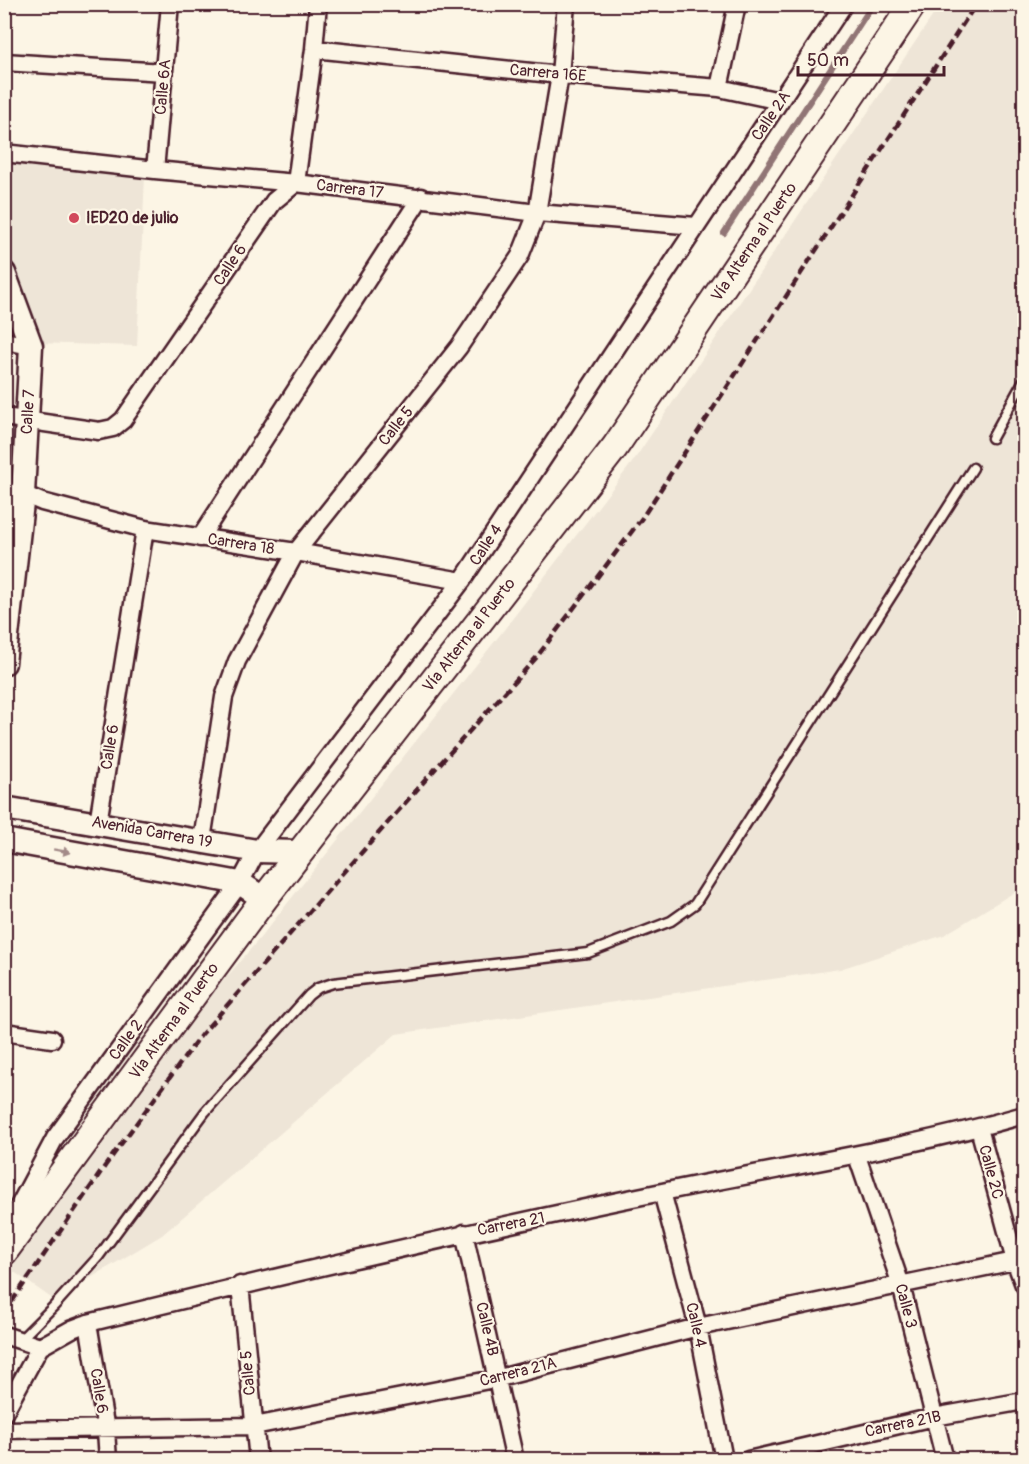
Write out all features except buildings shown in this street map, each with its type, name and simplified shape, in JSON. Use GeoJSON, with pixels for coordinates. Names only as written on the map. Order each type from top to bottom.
{"type":"FeatureCollection","features":[{"type":"Feature","properties":{"kind":"main road","name":"Vía Alterna al Puerto"},"geometry":{"type":"LineString","coordinates":[[4,1252],[299,852],[615,447],[913,4]]}},
{"type":"Feature","properties":{"kind":"main road","name":"Calle 7"},"geometry":{"type":"LineString","coordinates":[[4,273],[31,346],[28,422],[14,492],[4,663]]}},
{"type":"Feature","properties":{"kind":"main road","name":"Avenida Carrera 19"},"geometry":{"type":"LineString","coordinates":[[4,808],[98,822],[257,851],[299,852]]}},
{"type":"Feature","properties":{"kind":"main road","name":"Avenida Carrera 19"},"geometry":{"type":"LineString","coordinates":[[4,840],[240,883],[264,899]]}},
{"type":"Feature","properties":{"kind":"street","name":"Calle 6A"},"geometry":{"type":"LineString","coordinates":[[155,170],[170,4]]}},
{"type":"Feature","properties":{"kind":"street"},"geometry":{"type":"LineString","coordinates":[[296,183],[318,4]]}},
{"type":"Feature","properties":{"kind":"street","name":"Calle 5"},"geometry":{"type":"LineString","coordinates":[[202,840],[224,697],[237,661],[296,552],[459,346],[520,256],[537,213],[560,75],[566,4]]}},
{"type":"Feature","properties":{"kind":"street"},"geometry":{"type":"LineString","coordinates":[[719,88],[737,4]]}},
{"type":"Feature","properties":{"kind":"street","name":"Calle 2A"},"geometry":{"type":"LineString","coordinates":[[696,226],[844,4]]}},
{"type":"Feature","properties":{"kind":"street","name":"Carrera 16E"},"geometry":{"type":"LineString","coordinates":[[314,49],[560,75],[719,88],[780,101]]}},
{"type":"Feature","properties":{"kind":"street"},"geometry":{"type":"LineString","coordinates":[[4,62],[164,72]]}},
{"type":"Feature","properties":{"kind":"street","name":"Carrera 17"},"geometry":{"type":"LineString","coordinates":[[4,153],[421,197],[537,213],[696,226]]}},
{"type":"Feature","properties":{"kind":"street","name":"Calle 6"},"geometry":{"type":"LineString","coordinates":[[4,417],[99,431],[113,428],[123,420],[274,201],[296,183]]}},
{"type":"Feature","properties":{"kind":"street"},"geometry":{"type":"LineString","coordinates":[[200,537],[421,197]]}},
{"type":"Feature","properties":{"kind":"street","name":"Calle 4"},"geometry":{"type":"LineString","coordinates":[[257,851],[462,581],[696,226]]}},
{"type":"Feature","properties":{"kind":"street"},"geometry":{"type":"LineString","coordinates":[[4,341],[31,346]]}},
{"type":"Feature","properties":{"kind":"street","name":"Carrera 18"},"geometry":{"type":"LineString","coordinates":[[14,492],[42,502],[145,529],[462,581]]}},
{"type":"Feature","properties":{"kind":"street","name":"Calle 6"},"geometry":{"type":"LineString","coordinates":[[98,822],[145,529]]}},
{"type":"Feature","properties":{"kind":"street","name":"Calle 2"},"geometry":{"type":"LineString","coordinates":[[4,1234],[55,1138],[240,883],[257,851]]}},
{"type":"Feature","properties":{"kind":"street"},"geometry":{"type":"LineString","coordinates":[[4,1032],[52,1039]]}},
{"type":"Feature","properties":{"kind":"street","name":"Carrera 21"},"geometry":{"type":"LineString","coordinates":[[40,1347],[88,1323],[464,1233],[662,1192],[857,1156],[979,1128],[1024,1115]]}},
{"type":"Feature","properties":{"kind":"street","name":"Calle 2C"},"geometry":{"type":"LineString","coordinates":[[979,1128],[1020,1260],[1024,1285]]}},
{"type":"Feature","properties":{"kind":"street","name":"Calle 3"},"geometry":{"type":"LineString","coordinates":[[857,1156],[901,1285],[945,1460]]}},
{"type":"Feature","properties":{"kind":"street","name":"Calle 4"},"geometry":{"type":"LineString","coordinates":[[662,1192],[698,1328],[724,1460]]}},
{"type":"Feature","properties":{"kind":"street","name":"Calle 4B"},"geometry":{"type":"LineString","coordinates":[[464,1233],[516,1460]]}},
{"type":"Feature","properties":{"kind":"street","name":"Carrera 21A"},"geometry":{"type":"LineString","coordinates":[[4,1430],[254,1426],[499,1378],[698,1328],[1020,1260]]}},
{"type":"Feature","properties":{"kind":"street","name":"Calle 5"},"geometry":{"type":"LineString","coordinates":[[240,1286],[258,1460]]}},
{"type":"Feature","properties":{"kind":"street","name":"Calle 6"},"geometry":{"type":"LineString","coordinates":[[88,1323],[108,1460]]}},
{"type":"Feature","properties":{"kind":"street"},"geometry":{"type":"LineString","coordinates":[[4,1413],[40,1347],[12,1338]]}},
{"type":"Feature","properties":{"kind":"street","name":"Carrera 21B"},"geometry":{"type":"LineString","coordinates":[[748,1460],[934,1417],[1024,1401]]}},
{"type":"Feature","properties":{"kind":"lane"},"geometry":{"type":"LineString","coordinates":[[992,438],[1024,380]]}},
{"type":"Feature","properties":{"kind":"lane"},"geometry":{"type":"LineString","coordinates":[[12,1338],[54,1306],[99,1256],[205,1112],[309,995],[318,988],[333,983],[588,953],[671,921],[695,904],[973,468]]}},
{"type":"Feature","properties":{"kind":"shaded area"},"geometry":{"type":"Polygon","coordinates":[[[940,5],[1024,5],[1024,882],[1018,890],[944,935],[840,969],[396,1034],[162,1235],[54,1300],[10,1269],[154,1062],[260,938],[503,631],[634,460],[940,5]]]}},
{"type":"Feature","properties":{"kind":"shaded area","name":"IED20 de julio"},"geometry":{"type":"Polygon","coordinates":[[[5,159],[145,176],[137,346],[34,343],[5,260],[5,159]]]}},
{"type":"Feature","properties":{"kind":"waterway"},"geometry":{"type":"LineString","coordinates":[[724,233],[873,4]]}},
{"type":"Feature","properties":{"kind":"railway"},"geometry":{"type":"LineString","coordinates":[[4,1313],[105,1166],[201,1035],[536,658],[642,518],[976,4]]}},
{"type":"Feature","properties":{"kind":"place","name":"IED20 de julio"},"geometry":{"type":"Point","coordinates":[74,218]}}]}
